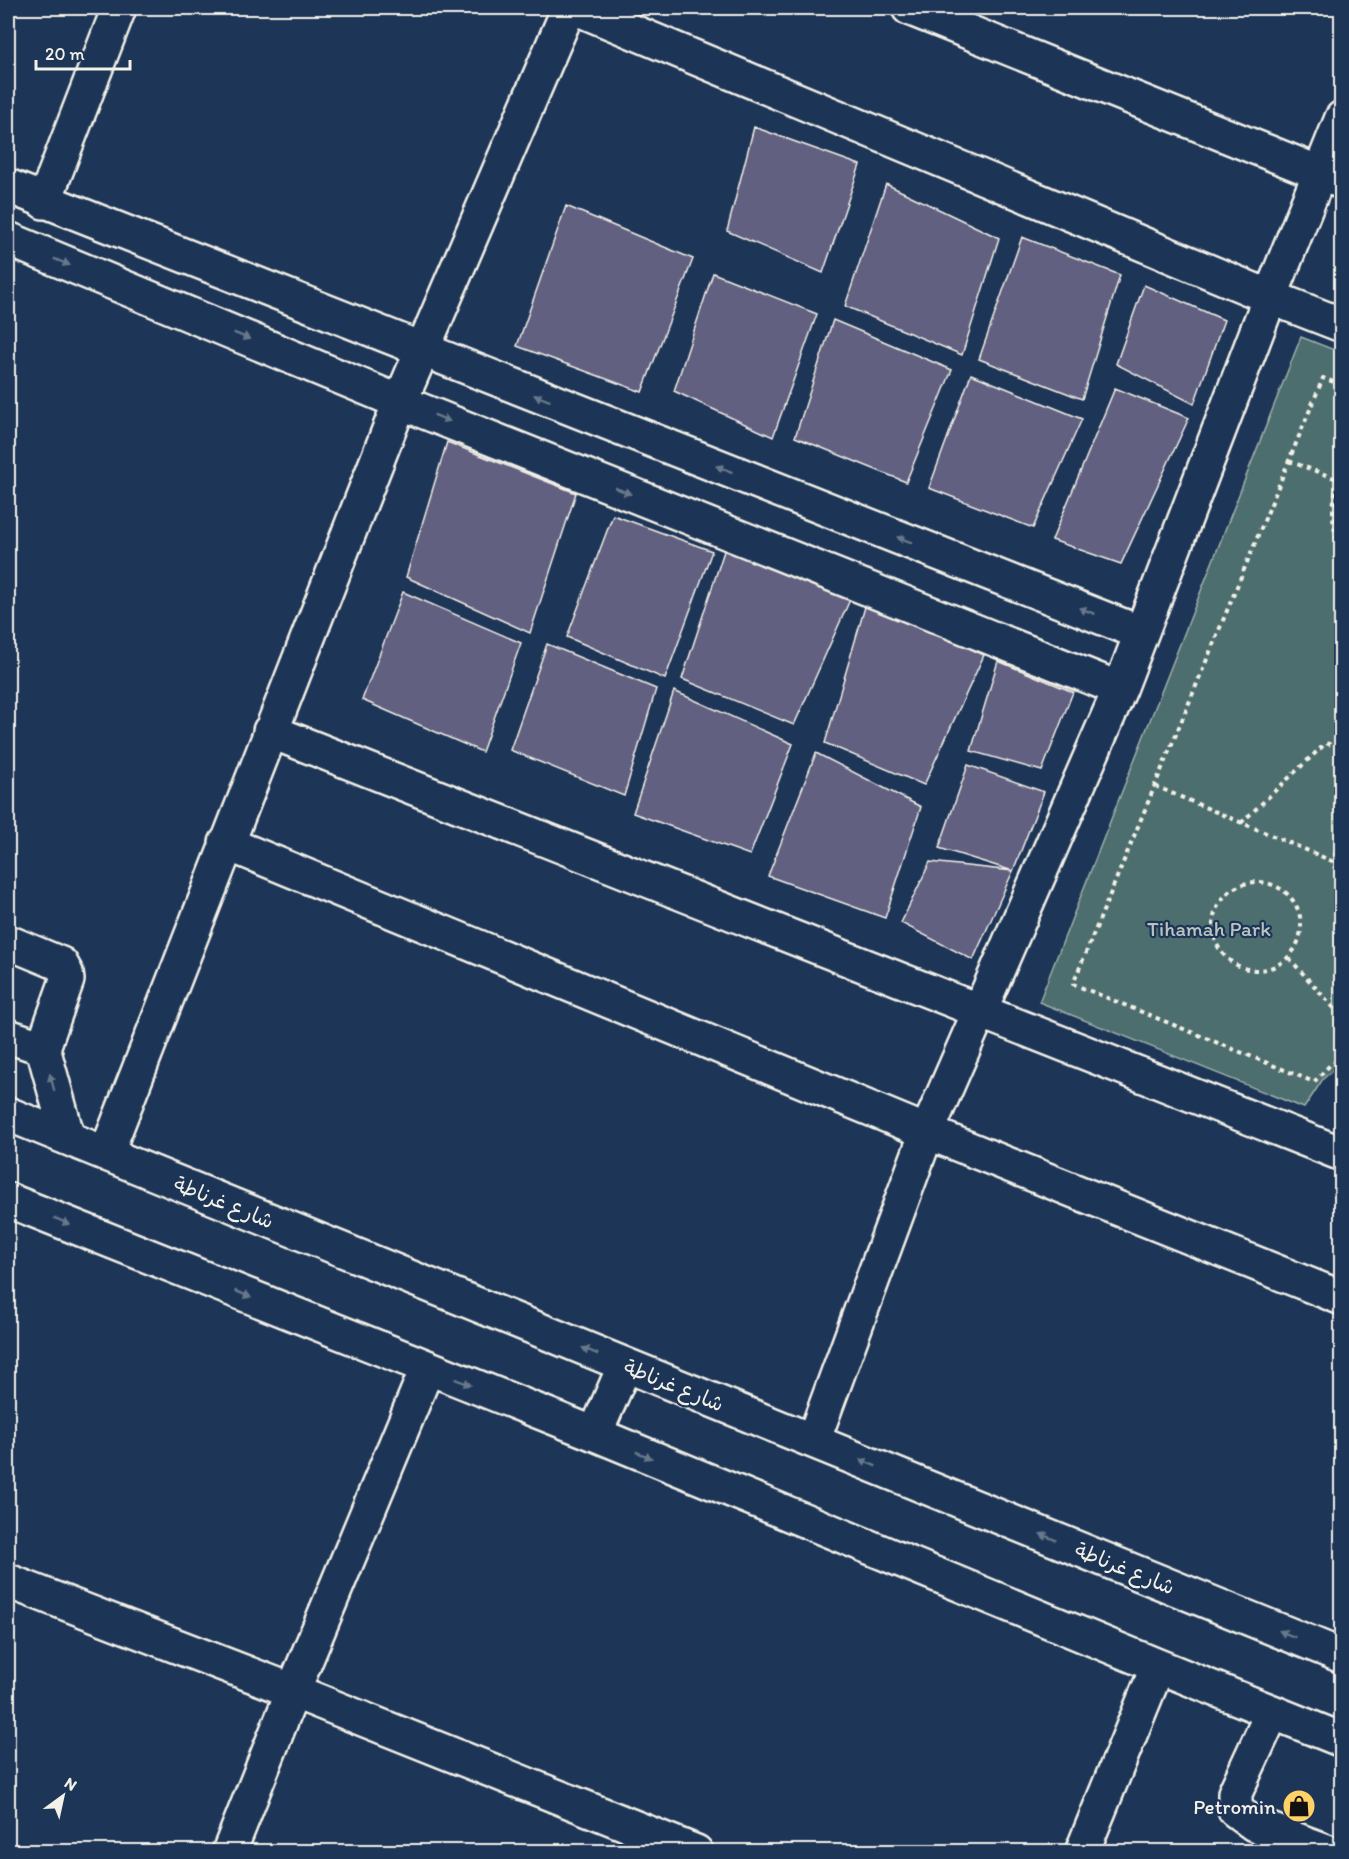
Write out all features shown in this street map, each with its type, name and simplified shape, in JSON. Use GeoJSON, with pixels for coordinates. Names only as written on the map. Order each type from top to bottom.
{"type":"FeatureCollection","features":[{"type":"Feature","properties":{"kind":"street"},"geometry":{"type":"LineString","coordinates":[[44,202],[119,8]]}},
{"type":"Feature","properties":{"kind":"street"},"geometry":{"type":"LineString","coordinates":[[105,1154],[400,402],[569,8]]}},
{"type":"Feature","properties":{"kind":"street"},"geometry":{"type":"LineString","coordinates":[[576,8],[1341,325]]}},
{"type":"Feature","properties":{"kind":"street"},"geometry":{"type":"LineString","coordinates":[[909,8],[1330,178]]}},
{"type":"Feature","properties":{"kind":"street"},"geometry":{"type":"LineString","coordinates":[[813,1441],[927,1132],[1120,689],[1270,297],[1330,178],[1341,118]]}},
{"type":"Feature","properties":{"kind":"street"},"geometry":{"type":"LineString","coordinates":[[8,186],[1142,633]]}},
{"type":"Feature","properties":{"kind":"street"},"geometry":{"type":"LineString","coordinates":[[11,251],[400,402],[1120,689]]}},
{"type":"Feature","properties":{"kind":"street"},"geometry":{"type":"LineString","coordinates":[[270,731],[1341,1154]]}},
{"type":"Feature","properties":{"kind":"street"},"geometry":{"type":"LineString","coordinates":[[226,843],[927,1132],[1341,1298]]}},
{"type":"Feature","properties":{"kind":"street"},"geometry":{"type":"LineString","coordinates":[[8,942],[61,964],[66,972],[67,980],[43,1048],[68,1138]]}},
{"type":"Feature","properties":{"kind":"street"},"geometry":{"type":"LineString","coordinates":[[8,1036],[43,1048]]}},
{"type":"Feature","properties":{"kind":"street","name":"شارع غرناطة"},"geometry":{"type":"LineString","coordinates":[[8,1114],[1341,1656]]}},
{"type":"Feature","properties":{"kind":"street"},"geometry":{"type":"LineString","coordinates":[[8,1200],[595,1434],[1341,1740]]}},
{"type":"Feature","properties":{"kind":"street"},"geometry":{"type":"LineString","coordinates":[[595,1434],[625,1365]]}},
{"type":"Feature","properties":{"kind":"street"},"geometry":{"type":"LineString","coordinates":[[229,1851],[427,1368]]}},
{"type":"Feature","properties":{"kind":"street"},"geometry":{"type":"LineString","coordinates":[[8,1581],[696,1851]]}},
{"type":"Feature","properties":{"kind":"street"},"geometry":{"type":"LineString","coordinates":[[1082,1851],[1158,1666]]}},
{"type":"Feature","properties":{"kind":"street"},"geometry":{"type":"LineString","coordinates":[[1272,1713],[1235,1793],[1235,1810],[1254,1824],[1329,1851]]}},
{"type":"Feature","properties":{"kind":"path"},"geometry":{"type":"LineString","coordinates":[[1341,385],[1323,378],[1073,984],[1314,1082],[1330,1065],[1341,1058]]}},
{"type":"Feature","properties":{"kind":"path"},"geometry":{"type":"LineString","coordinates":[[1289,461],[1340,480]]}},
{"type":"Feature","properties":{"kind":"path"},"geometry":{"type":"LineString","coordinates":[[1341,474],[1334,498],[1333,520],[1341,552]]}},
{"type":"Feature","properties":{"kind":"path"},"geometry":{"type":"LineString","coordinates":[[1241,823],[1326,742],[1341,749]]}},
{"type":"Feature","properties":{"kind":"path"},"geometry":{"type":"LineString","coordinates":[[1155,786],[1332,861],[1341,840]]}},
{"type":"Feature","properties":{"kind":"path"},"geometry":{"type":"LineString","coordinates":[[1255,881],[1272,884],[1288,894],[1298,909],[1302,928],[1298,944],[1289,958],[1275,968],[1257,971],[1240,968],[1226,958],[1214,940],[1213,931],[1212,921],[1220,901],[1235,887],[1255,881]]}},
{"type":"Feature","properties":{"kind":"path"},"geometry":{"type":"LineString","coordinates":[[1289,958],[1341,1017]]}},
{"type":"Feature","properties":{"kind":"green space","name":"Tihamah Park"},"geometry":{"type":"Polygon","coordinates":[[[1301,337],[1342,353],[1341,1063],[1323,1079],[1304,1108],[1039,1002],[1301,337]]]}},
{"type":"Feature","properties":{"kind":"building"},"geometry":{"type":"Polygon","coordinates":[[[754,127],[860,165],[823,273],[727,231],[754,127]]]}},
{"type":"Feature","properties":{"kind":"building"},"geometry":{"type":"Polygon","coordinates":[[[886,184],[999,238],[962,355],[845,306],[886,184]]]}},
{"type":"Feature","properties":{"kind":"building"},"geometry":{"type":"Polygon","coordinates":[[[566,206],[693,259],[642,392],[517,346],[566,206]]]}},
{"type":"Feature","properties":{"kind":"building"},"geometry":{"type":"Polygon","coordinates":[[[1022,237],[1120,275],[1082,399],[979,359],[1022,237]]]}},
{"type":"Feature","properties":{"kind":"building"},"geometry":{"type":"Polygon","coordinates":[[[713,273],[817,314],[773,437],[674,391],[713,273]]]}},
{"type":"Feature","properties":{"kind":"building"},"geometry":{"type":"Polygon","coordinates":[[[1144,285],[1224,320],[1194,404],[1116,364],[1144,285]]]}},
{"type":"Feature","properties":{"kind":"building"},"geometry":{"type":"Polygon","coordinates":[[[833,320],[952,370],[906,482],[795,437],[833,320]]]}},
{"type":"Feature","properties":{"kind":"building"},"geometry":{"type":"Polygon","coordinates":[[[971,374],[1082,419],[1033,528],[929,488],[971,374]]]}},
{"type":"Feature","properties":{"kind":"building"},"geometry":{"type":"Polygon","coordinates":[[[1115,388],[1189,418],[1121,564],[1052,540],[1115,388]]]}},
{"type":"Feature","properties":{"kind":"building"},"geometry":{"type":"Polygon","coordinates":[[[447,442],[576,493],[530,633],[406,577],[447,442]]]}},
{"type":"Feature","properties":{"kind":"building"},"geometry":{"type":"Polygon","coordinates":[[[613,515],[712,551],[665,679],[567,637],[613,515]]]}},
{"type":"Feature","properties":{"kind":"building"},"geometry":{"type":"Polygon","coordinates":[[[725,548],[853,593],[794,725],[682,679],[725,548]]]}},
{"type":"Feature","properties":{"kind":"building"},"geometry":{"type":"Polygon","coordinates":[[[403,592],[521,643],[482,752],[362,700],[403,592]]]}},
{"type":"Feature","properties":{"kind":"building"},"geometry":{"type":"Polygon","coordinates":[[[867,600],[984,655],[924,785],[825,743],[867,600]]]}},
{"type":"Feature","properties":{"kind":"building"},"geometry":{"type":"Polygon","coordinates":[[[547,644],[656,689],[624,796],[510,750],[547,644]]]}},
{"type":"Feature","properties":{"kind":"building"},"geometry":{"type":"Polygon","coordinates":[[[998,661],[1073,692],[1042,771],[971,751],[998,661]]]}},
{"type":"Feature","properties":{"kind":"building"},"geometry":{"type":"Polygon","coordinates":[[[674,691],[793,744],[750,855],[633,813],[674,691]]]}},
{"type":"Feature","properties":{"kind":"building"},"geometry":{"type":"Polygon","coordinates":[[[816,753],[921,807],[885,918],[768,876],[816,753]]]}},
{"type":"Feature","properties":{"kind":"building"},"geometry":{"type":"Polygon","coordinates":[[[968,765],[1044,792],[1013,871],[939,848],[968,765]]]}},
{"type":"Feature","properties":{"kind":"building"},"geometry":{"type":"Polygon","coordinates":[[[930,862],[1013,871],[973,960],[901,923],[930,862]]]}},
{"type":"Feature","properties":{"kind":"place","name":"Petromin"},"geometry":{"type":"Point","coordinates":[1299,1806]}}]}
